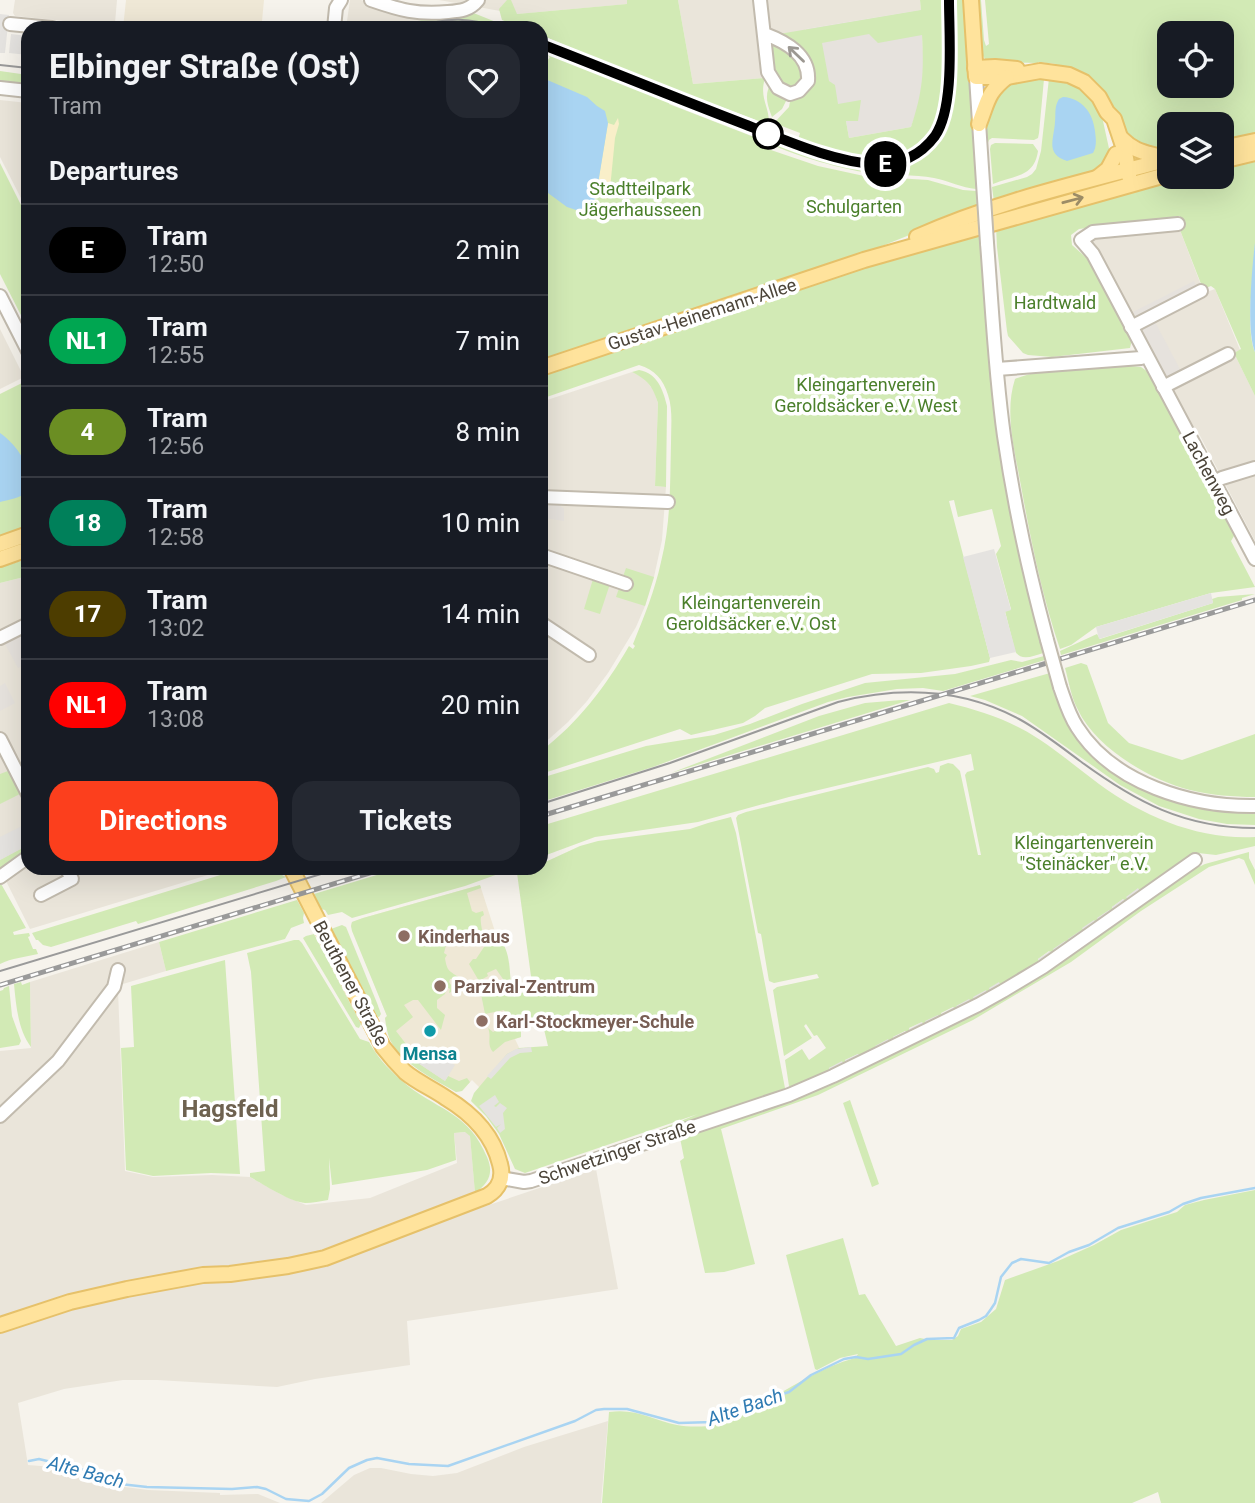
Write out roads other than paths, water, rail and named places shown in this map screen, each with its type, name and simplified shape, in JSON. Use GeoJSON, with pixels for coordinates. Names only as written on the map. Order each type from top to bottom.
{"type":"FeatureCollection","features":[{"type":"Feature","properties":{"kind":"main road"},"geometry":{"type":"LineString","coordinates":[[971,0],[975,72]]}},
{"type":"Feature","properties":{"kind":"main road"},"geometry":{"type":"LineString","coordinates":[[975,72],[995,67],[1069,75],[1084,82],[1099,97],[1107,112],[1116,153],[1125,170]]}},
{"type":"Feature","properties":{"kind":"main road"},"geometry":{"type":"LineString","coordinates":[[975,72],[1007,77],[1042,72]]}},
{"type":"Feature","properties":{"kind":"main road"},"geometry":{"type":"LineString","coordinates":[[979,124],[990,94],[1007,77]]}},
{"type":"Feature","properties":{"kind":"main road"},"geometry":{"type":"LineString","coordinates":[[1107,112],[1114,119],[1121,138],[1129,185]]}},
{"type":"Feature","properties":{"kind":"main road"},"geometry":{"type":"LineString","coordinates":[[1121,138],[1133,148],[1157,159]]}},
{"type":"Feature","properties":{"kind":"main road"},"geometry":{"type":"LineString","coordinates":[[1234,145],[1255,141]]}},
{"type":"Feature","properties":{"kind":"main road"},"geometry":{"type":"LineString","coordinates":[[1096,178],[1108,169],[1116,153]]}},
{"type":"Feature","properties":{"kind":"main road"},"geometry":{"type":"LineString","coordinates":[[1234,158],[1255,153]]}},
{"type":"Feature","properties":{"kind":"main road","name":"Gustav-Heinemann-Allee"},"geometry":{"type":"LineString","coordinates":[[864,260],[967,216],[1125,170],[1157,166]]}},
{"type":"Feature","properties":{"kind":"main road","name":"Gustav-Heinemann-Allee"},"geometry":{"type":"LineString","coordinates":[[548,366],[864,260],[1129,185],[1157,170]]}},
{"type":"Feature","properties":{"kind":"main road"},"geometry":{"type":"LineString","coordinates":[[0,544],[21,536]]}},
{"type":"Feature","properties":{"kind":"main road"},"geometry":{"type":"LineString","coordinates":[[0,559],[21,552]]}},
{"type":"Feature","properties":{"kind":"main road","name":"Beuthener Straße"},"geometry":{"type":"LineString","coordinates":[[295,875],[383,1047],[405,1072],[459,1106],[477,1122],[496,1152],[501,1166],[501,1178]]}},
{"type":"Feature","properties":{"kind":"main road"},"geometry":{"type":"LineString","coordinates":[[0,1325],[70,1302],[127,1289],[203,1275],[288,1266],[325,1258],[487,1196],[498,1187],[501,1178]]}},
{"type":"Feature","properties":{"kind":"street"},"geometry":{"type":"LineString","coordinates":[[335,21],[336,8],[341,0]]}},
{"type":"Feature","properties":{"kind":"street"},"geometry":{"type":"LineString","coordinates":[[371,0],[424,14],[464,10],[478,0]]}},
{"type":"Feature","properties":{"kind":"street"},"geometry":{"type":"LineString","coordinates":[[760,0],[768,72],[778,88],[790,94],[799,91],[808,81],[805,62],[782,41],[765,34]]}},
{"type":"Feature","properties":{"kind":"street"},"geometry":{"type":"LineString","coordinates":[[10,24],[21,25]]}},
{"type":"Feature","properties":{"kind":"street"},"geometry":{"type":"LineString","coordinates":[[975,72],[1004,435],[1016,512],[1029,571],[1070,715],[1082,734],[1102,755],[1132,776],[1156,788],[1187,799],[1220,805],[1255,806]]}},
{"type":"Feature","properties":{"kind":"street"},"geometry":{"type":"LineString","coordinates":[[0,88],[21,90]]}},
{"type":"Feature","properties":{"kind":"street","name":"Lachenweg"},"geometry":{"type":"LineString","coordinates":[[1178,224],[1093,232],[1081,240],[1093,254],[1255,559]]}},
{"type":"Feature","properties":{"kind":"street"},"geometry":{"type":"LineString","coordinates":[[1131,327],[1200,291]]}},
{"type":"Feature","properties":{"kind":"street"},"geometry":{"type":"LineString","coordinates":[[0,296],[21,337]]}},
{"type":"Feature","properties":{"kind":"street"},"geometry":{"type":"LineString","coordinates":[[1163,387],[1228,354]]}},
{"type":"Feature","properties":{"kind":"street"},"geometry":{"type":"LineString","coordinates":[[997,369],[1142,358],[1146,355]]}},
{"type":"Feature","properties":{"kind":"street"},"geometry":{"type":"LineString","coordinates":[[1214,482],[1255,468]]}},
{"type":"Feature","properties":{"kind":"street"},"geometry":{"type":"LineString","coordinates":[[548,497],[668,502]]}},
{"type":"Feature","properties":{"kind":"street"},"geometry":{"type":"LineString","coordinates":[[548,557],[626,584]]}},
{"type":"Feature","properties":{"kind":"street"},"geometry":{"type":"LineString","coordinates":[[0,638],[21,628]]}},
{"type":"Feature","properties":{"kind":"street"},"geometry":{"type":"LineString","coordinates":[[548,628],[589,654]]}},
{"type":"Feature","properties":{"kind":"street"},"geometry":{"type":"LineString","coordinates":[[0,738],[21,779]]}},
{"type":"Feature","properties":{"kind":"street","name":"Schwetzinger Straße"},"geometry":{"type":"LineString","coordinates":[[501,1178],[531,1181],[789,1095],[829,1078],[978,1005],[1043,967],[1195,860]]}},
{"type":"Feature","properties":{"kind":"street"},"geometry":{"type":"LineString","coordinates":[[0,877],[21,862]]}},
{"type":"Feature","properties":{"kind":"street"},"geometry":{"type":"LineString","coordinates":[[41,895],[72,879],[70,875]]}},
{"type":"Feature","properties":{"kind":"street"},"geometry":{"type":"LineString","coordinates":[[0,1116],[58,1061],[114,987],[118,970]]}},
{"type":"Feature","properties":{"kind":"water"},"geometry":{"type":"Polygon","coordinates":[[[548,80],[587,97],[605,111],[608,123],[593,205],[589,209],[576,210],[567,207],[548,193],[548,80]]]}},
{"type":"Feature","properties":{"kind":"water"},"geometry":{"type":"Polygon","coordinates":[[[1063,97],[1081,103],[1089,113],[1096,140],[1093,153],[1067,161],[1056,154],[1052,145],[1056,107],[1059,99],[1063,97]]]}},
{"type":"Feature","properties":{"kind":"water"},"geometry":{"type":"Polygon","coordinates":[[[1255,243],[1255,352],[1250,315],[1255,243]]]}},
{"type":"Feature","properties":{"kind":"water"},"geometry":{"type":"Polygon","coordinates":[[[0,433],[21,456],[21,496],[0,502],[0,433]]]}},
{"type":"Feature","properties":{"kind":"waterway","name":"Alte Bach"},"geometry":{"type":"LineString","coordinates":[[29,1461],[39,1459],[84,1470],[120,1484],[232,1489],[257,1487],[286,1499],[309,1501],[322,1494],[349,1468],[367,1460],[377,1458],[409,1464],[448,1466],[575,1421],[596,1410],[627,1409],[679,1423],[713,1422],[749,1405],[789,1392],[811,1375],[844,1359],[901,1354],[927,1339],[954,1338],[959,1328],[986,1316],[995,1303],[1001,1277],[1012,1263],[1021,1259],[1049,1263],[1118,1228],[1169,1212],[1183,1204],[1255,1188]]}},
{"type":"Feature","properties":{"kind":"tram line","name":"E"},"geometry":{"type":"LineString","coordinates":[[548,47],[797,145],[850,160],[886,164],[911,157],[928,145],[943,122],[948,96],[949,0]]}},
{"type":"Feature","properties":{"kind":"tram line"},"geometry":{"type":"LineString","coordinates":[[548,51],[803,151],[858,166],[889,168],[912,161],[925,152],[937,141],[945,128],[953,93],[953,0]]}},
{"type":"Feature","properties":{"kind":"tram line"},"geometry":{"type":"LineString","coordinates":[[444,21],[469,21]]}},
{"type":"Feature","properties":{"kind":"tram line"},"geometry":{"type":"LineString","coordinates":[[0,65],[21,67]]}},
{"type":"Feature","properties":{"kind":"tram line"},"geometry":{"type":"LineString","coordinates":[[548,802],[670,763],[838,702],[908,692],[975,701],[1019,719],[1121,789],[1162,810],[1206,823],[1255,828]]}},
{"type":"Feature","properties":{"kind":"tram line"},"geometry":{"type":"LineString","coordinates":[[0,971],[318,875]]}},
{"type":"Feature","properties":{"kind":"railway"},"geometry":{"type":"LineString","coordinates":[[548,814],[1255,600]]}},
{"type":"Feature","properties":{"kind":"railway"},"geometry":{"type":"LineString","coordinates":[[0,985],[363,875]]}},
{"type":"Feature","properties":{"kind":"place","name":"Kinderhaus"},"geometry":{"type":"Point","coordinates":[404,936]}},
{"type":"Feature","properties":{"kind":"place","name":"Parzival-Zentrum"},"geometry":{"type":"Point","coordinates":[440,986]}},
{"type":"Feature","properties":{"kind":"place","name":"Karl-Stockmeyer-Schule"},"geometry":{"type":"Point","coordinates":[482,1021]}},
{"type":"Feature","properties":{"kind":"place","name":"Mensa"},"geometry":{"type":"Point","coordinates":[430,1031]}},
{"type":"Feature","properties":{"kind":"district","name":"Hagsfeld"},"geometry":{"type":"Point","coordinates":[230,1109]}},
{"type":"Feature","properties":{"kind":"park label","name":"Stadtteilpark Jägerhausseen"},"geometry":{"type":"Point","coordinates":[640,198]}},
{"type":"Feature","properties":{"kind":"park label","name":"Schulgarten"},"geometry":{"type":"Point","coordinates":[854,206]}},
{"type":"Feature","properties":{"kind":"park label","name":"Hardtwald"},"geometry":{"type":"Point","coordinates":[1055,302]}},
{"type":"Feature","properties":{"kind":"park label","name":"Kleingartenverein Geroldsäcker e.V. West"},"geometry":{"type":"Point","coordinates":[866,394]}},
{"type":"Feature","properties":{"kind":"park label","name":"Kleingartenverein Geroldsäcker e.V. Ost"},"geometry":{"type":"Point","coordinates":[751,612]}},
{"type":"Feature","properties":{"kind":"park label","name":"Kleingartenverein \"Steinäcker\" e.V."},"geometry":{"type":"Point","coordinates":[1084,852]}}]}
